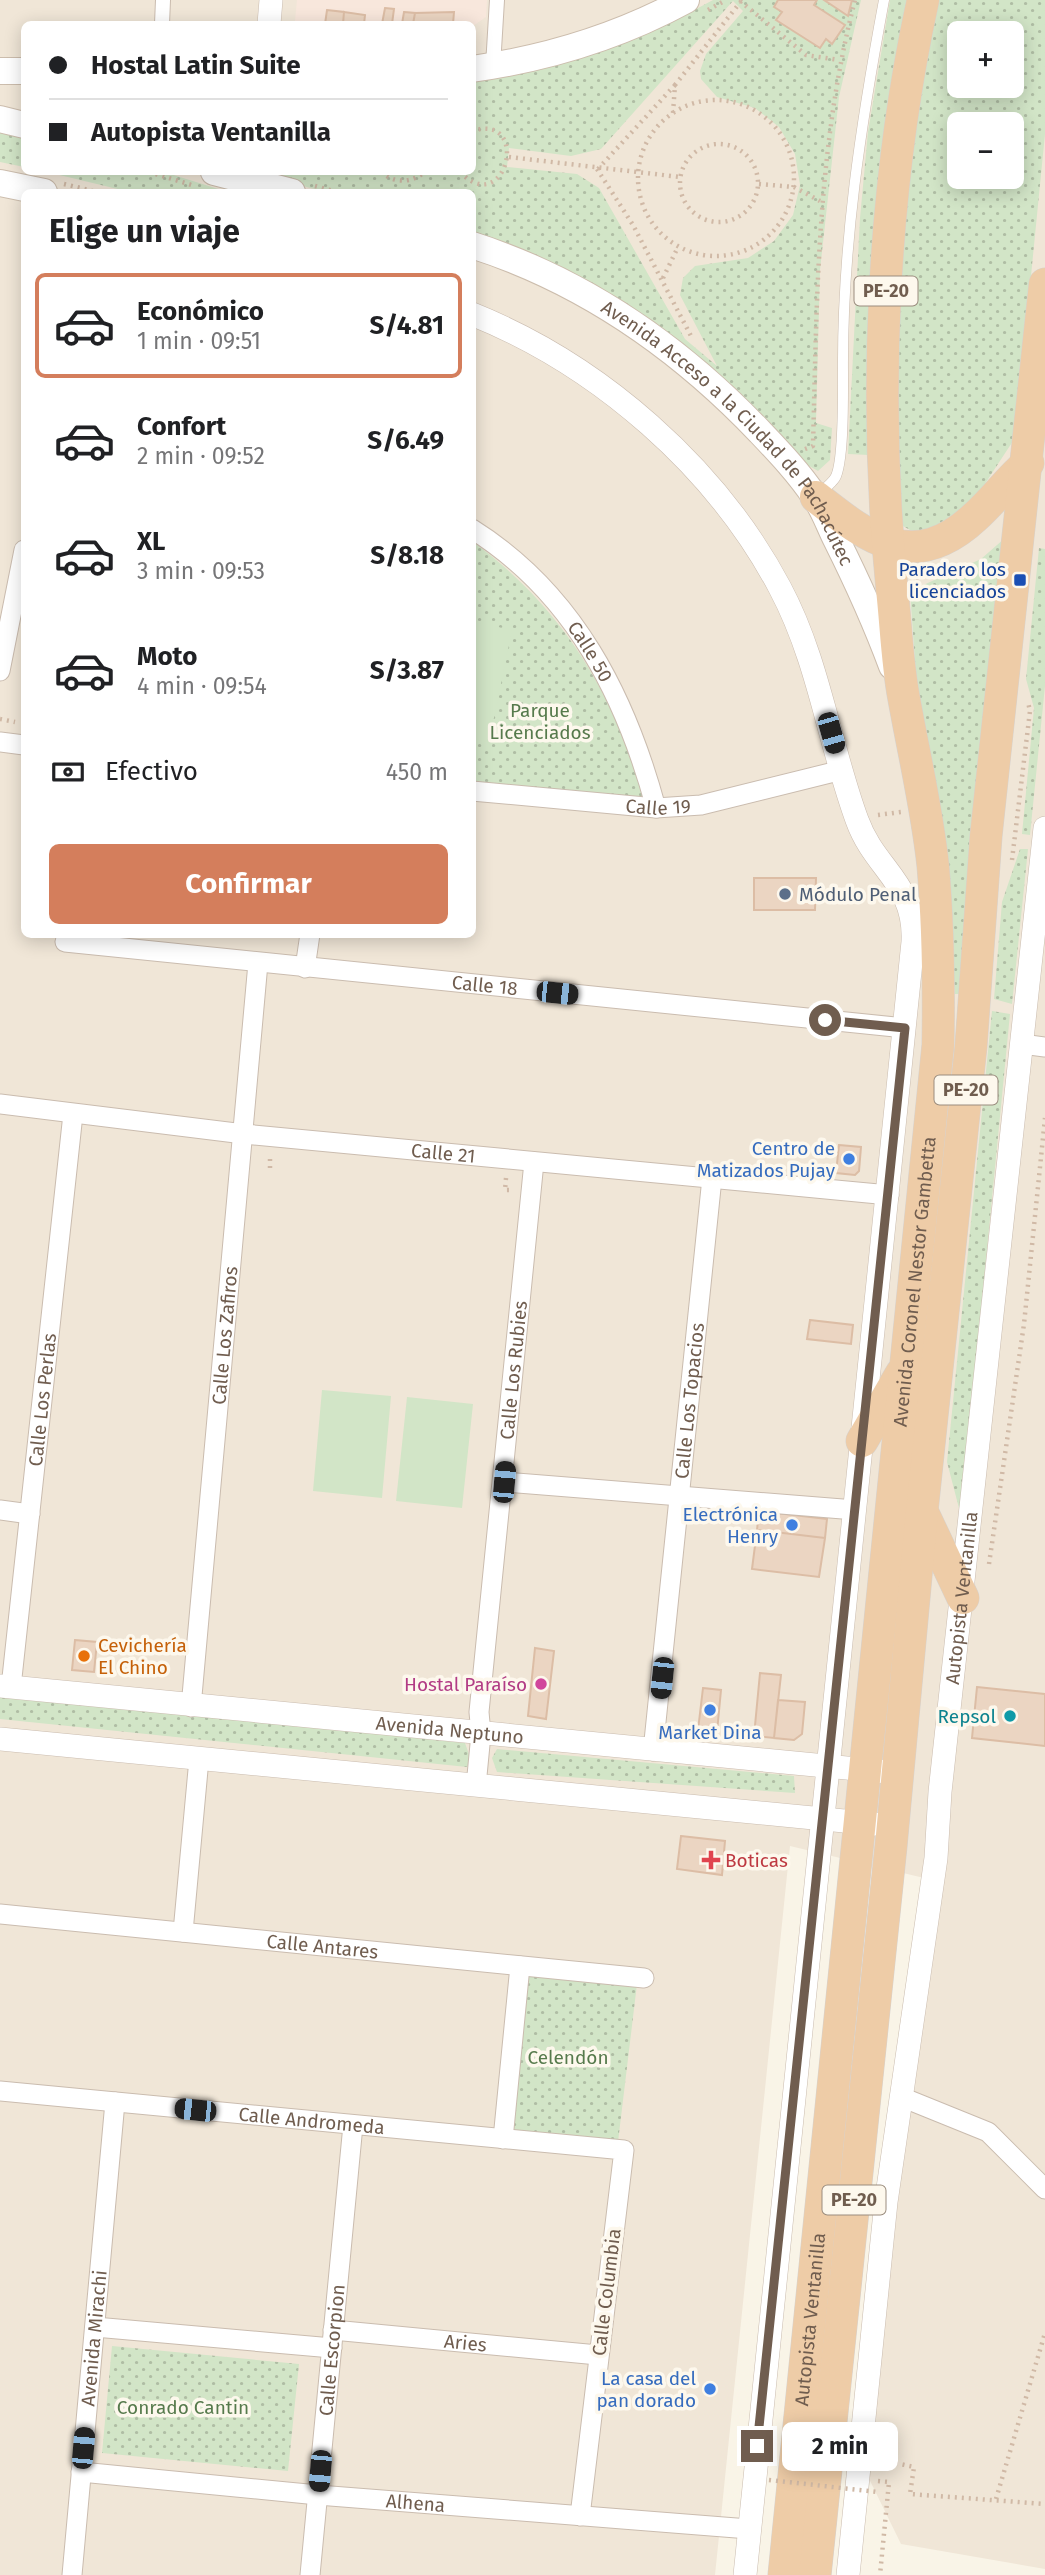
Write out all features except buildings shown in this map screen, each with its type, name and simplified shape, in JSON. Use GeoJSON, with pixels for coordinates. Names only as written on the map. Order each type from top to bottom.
{"type":"FeatureCollection","features":[{"type":"Feature","properties":{"kind":"highway","name":"Avenida Coronel Nestor Gambetta"},"geometry":{"type":"LineString","coordinates":[[867,1771],[938,1045],[939,987],[933,865],[917,759],[904,697],[889,545],[884,432],[887,242],[907,70],[923,0]]}},
{"type":"Feature","properties":{"kind":"highway","name":"Avenida Coronel Nestor Gambetta"},"geometry":{"type":"LineString","coordinates":[[898,1773],[922,1511],[971,1046],[986,836],[1035,457],[1045,284]]}},
{"type":"Feature","properties":{"kind":"highway"},"geometry":{"type":"LineString","coordinates":[[816,497],[855,528],[889,545],[929,543],[953,533],[972,520],[1035,457]]}},
{"type":"Feature","properties":{"kind":"highway"},"geometry":{"type":"LineString","coordinates":[[862,1441],[907,1363]]}},
{"type":"Feature","properties":{"kind":"highway"},"geometry":{"type":"LineString","coordinates":[[922,1511],[963,1598]]}},
{"type":"Feature","properties":{"kind":"highway","name":"Autopista Ventanilla"},"geometry":{"type":"LineString","coordinates":[[784,2575],[867,1771]]}},
{"type":"Feature","properties":{"kind":"highway","name":"Autopista Ventanilla"},"geometry":{"type":"LineString","coordinates":[[815,2575],[898,1773]]}},
{"type":"Feature","properties":{"kind":"main road"},"geometry":{"type":"LineString","coordinates":[[483,68],[592,43],[685,0]]}},
{"type":"Feature","properties":{"kind":"main road"},"geometry":{"type":"LineString","coordinates":[[0,71],[21,71]]}},
{"type":"Feature","properties":{"kind":"main road"},"geometry":{"type":"LineString","coordinates":[[0,120],[21,124]]}},
{"type":"Feature","properties":{"kind":"main road"},"geometry":{"type":"LineString","coordinates":[[209,180],[256,182],[281,189]]}},
{"type":"Feature","properties":{"kind":"main road"},"geometry":{"type":"LineString","coordinates":[[0,183],[29,189]]}},
{"type":"Feature","properties":{"kind":"main road","name":"Avenida Acceso a la Ciudad de Pachacútec"},"geometry":{"type":"LineString","coordinates":[[476,247],[581,290],[639,326],[733,403],[816,497],[875,621],[904,697]]}},
{"type":"Feature","properties":{"kind":"street"},"geometry":{"type":"LineString","coordinates":[[162,21],[163,0]]}},
{"type":"Feature","properties":{"kind":"street"},"geometry":{"type":"LineString","coordinates":[[269,21],[271,0]]}},
{"type":"Feature","properties":{"kind":"street"},"geometry":{"type":"LineString","coordinates":[[483,68],[497,0]]}},
{"type":"Feature","properties":{"kind":"street"},"geometry":{"type":"LineString","coordinates":[[476,316],[524,338],[609,394],[653,428],[701,476],[746,533],[781,589],[802,640],[842,770]]}},
{"type":"Feature","properties":{"kind":"street","name":"Calle 50"},"geometry":{"type":"LineString","coordinates":[[476,532],[512,558],[576,627],[624,709],[640,750],[656,808]]}},
{"type":"Feature","properties":{"kind":"street"},"geometry":{"type":"LineString","coordinates":[[0,671],[21,565]]}},
{"type":"Feature","properties":{"kind":"street"},"geometry":{"type":"LineString","coordinates":[[0,742],[21,745]]}},
{"type":"Feature","properties":{"kind":"street","name":"Calle 19"},"geometry":{"type":"LineString","coordinates":[[476,791],[656,808],[701,805],[842,770]]}},
{"type":"Feature","properties":{"kind":"street","name":"Autopista Ventanilla"},"geometry":{"type":"LineString","coordinates":[[745,2575],[889,1195],[913,916],[902,889],[865,842],[842,770]]}},
{"type":"Feature","properties":{"kind":"street","name":"Autopista Ventanilla"},"geometry":{"type":"LineString","coordinates":[[848,2575],[886,2202],[904,2098],[936,1858],[940,1793],[1042,878],[1045,828]]}},
{"type":"Feature","properties":{"kind":"street"},"geometry":{"type":"LineString","coordinates":[[305,968],[309,938]]}},
{"type":"Feature","properties":{"kind":"street","name":"Calle 18"},"geometry":{"type":"LineString","coordinates":[[65,942],[905,1028]]}},
{"type":"Feature","properties":{"kind":"street","name":"Calle Los Zafiros"},"geometry":{"type":"LineString","coordinates":[[191,1707],[258,963]]}},
{"type":"Feature","properties":{"kind":"street"},"geometry":{"type":"LineString","coordinates":[[1022,1044],[1045,1047]]}},
{"type":"Feature","properties":{"kind":"street","name":"Calle 21"},"geometry":{"type":"LineString","coordinates":[[0,1104],[244,1133],[889,1195]]}},
{"type":"Feature","properties":{"kind":"street","name":"Calle Los Perlas"},"geometry":{"type":"LineString","coordinates":[[6,1686],[30,1514],[73,1114]]}},
{"type":"Feature","properties":{"kind":"street","name":"Calle Los Rubies"},"geometry":{"type":"LineString","coordinates":[[476,1786],[481,1734],[479,1712],[534,1162]]}},
{"type":"Feature","properties":{"kind":"street","name":"Calle Los Topacios"},"geometry":{"type":"LineString","coordinates":[[653,1751],[682,1494],[712,1178]]}},
{"type":"Feature","properties":{"kind":"street"},"geometry":{"type":"LineString","coordinates":[[504,1482],[682,1494],[855,1510]]}},
{"type":"Feature","properties":{"kind":"street"},"geometry":{"type":"LineString","coordinates":[[0,1510],[30,1514]]}},
{"type":"Feature","properties":{"kind":"street","name":"Avenida Neptuno"},"geometry":{"type":"LineString","coordinates":[[6,1686],[191,1707],[898,1773]]}},
{"type":"Feature","properties":{"kind":"street"},"geometry":{"type":"LineString","coordinates":[[0,1739],[893,1825]]}},
{"type":"Feature","properties":{"kind":"street"},"geometry":{"type":"LineString","coordinates":[[183,1932],[199,1759]]}},
{"type":"Feature","properties":{"kind":"street","name":"Calle Antares"},"geometry":{"type":"LineString","coordinates":[[0,1914],[644,1978]]}},
{"type":"Feature","properties":{"kind":"street"},"geometry":{"type":"LineString","coordinates":[[503,2139],[520,1966]]}},
{"type":"Feature","properties":{"kind":"street","name":"Calle Andromeda"},"geometry":{"type":"LineString","coordinates":[[0,2091],[624,2150]]}},
{"type":"Feature","properties":{"kind":"street"},"geometry":{"type":"LineString","coordinates":[[904,2098],[988,2132],[1045,2189]]}},
{"type":"Feature","properties":{"kind":"street","name":"Avenida Mirachi"},"geometry":{"type":"LineString","coordinates":[[72,2575],[115,2102]]}},
{"type":"Feature","properties":{"kind":"street","name":"Calle Escorpion"},"geometry":{"type":"LineString","coordinates":[[310,2575],[354,2124]]}},
{"type":"Feature","properties":{"kind":"street","name":"Calle Columbia"},"geometry":{"type":"LineString","coordinates":[[580,2516],[624,2150]]}},
{"type":"Feature","properties":{"kind":"street","name":"Aries"},"geometry":{"type":"LineString","coordinates":[[95,2327],[598,2355]]}},
{"type":"Feature","properties":{"kind":"street","name":"Alhena"},"geometry":{"type":"LineString","coordinates":[[81,2472],[318,2495],[749,2529]]}},
{"type":"Feature","properties":{"kind":"lane"},"geometry":{"type":"LineString","coordinates":[[816,497],[836,477],[843,413],[843,326],[849,222],[863,113],[884,0]]}},
{"type":"Feature","properties":{"kind":"path"},"geometry":{"type":"LineString","coordinates":[[597,169],[675,85],[741,0],[806,55],[839,60]]}},
{"type":"Feature","properties":{"kind":"path"},"geometry":{"type":"LineString","coordinates":[[796,448],[806,449],[813,446],[820,201],[839,60],[855,0]]}},
{"type":"Feature","properties":{"kind":"path"},"geometry":{"type":"LineString","coordinates":[[673,113],[675,85]]}},
{"type":"Feature","properties":{"kind":"path"},"geometry":{"type":"LineString","coordinates":[[724,100],[750,108],[770,121],[785,140],[793,163],[794,187],[788,210],[775,230],[756,245],[731,255],[704,255],[678,247],[657,230],[643,207],[637,172],[641,155],[653,131],[673,113],[697,102],[724,100]]}},
{"type":"Feature","properties":{"kind":"path"},"geometry":{"type":"LineString","coordinates":[[465,175],[476,182],[491,181],[503,172],[509,157],[507,146],[495,132],[486,129],[476,130]]}},
{"type":"Feature","properties":{"kind":"path"},"geometry":{"type":"LineString","coordinates":[[723,144],[744,152],[751,160],[759,184],[754,203],[747,212],[727,222],[716,222],[705,220],[687,206],[682,196],[680,177],[692,155],[712,145],[723,144]]}},
{"type":"Feature","properties":{"kind":"path"},"geometry":{"type":"LineString","coordinates":[[509,157],[680,177]]}},
{"type":"Feature","properties":{"kind":"path"},"geometry":{"type":"LineString","coordinates":[[597,169],[663,278],[697,349]]}},
{"type":"Feature","properties":{"kind":"path"},"geometry":{"type":"LineString","coordinates":[[172,175],[209,180]]}},
{"type":"Feature","properties":{"kind":"path"},"geometry":{"type":"LineString","coordinates":[[386,175],[393,180],[406,181],[419,175]]}},
{"type":"Feature","properties":{"kind":"path"},"geometry":{"type":"LineString","coordinates":[[759,184],[794,187],[820,201]]}},
{"type":"Feature","properties":{"kind":"path"},"geometry":{"type":"LineString","coordinates":[[663,278],[678,247]]}},
{"type":"Feature","properties":{"kind":"path"},"geometry":{"type":"LineString","coordinates":[[988,1576],[1024,1324],[1045,1118]]}},
{"type":"Feature","properties":{"kind":"path"},"geometry":{"type":"LineString","coordinates":[[996,2499],[1045,2333]]}},
{"type":"Feature","properties":{"kind":"path"},"geometry":{"type":"LineString","coordinates":[[871,2458],[914,2468],[910,2494],[1045,2504]]}},
{"type":"Feature","properties":{"kind":"path"},"geometry":{"type":"LineString","coordinates":[[769,2480],[878,2492]]}},
{"type":"Feature","properties":{"kind":"path"},"geometry":{"type":"LineString","coordinates":[[869,2481],[889,2482],[880,2575]]}},
{"type":"Feature","properties":{"kind":"shaded area"},"geometry":{"type":"Polygon","coordinates":[[[0,0],[1045,0],[1045,2569],[901,2544],[852,2444],[924,1878],[790,1846],[715,2575],[0,2575],[0,0]]]}},
{"type":"Feature","properties":{"kind":"shaded area"},"geometry":{"type":"Polygon","coordinates":[[[297,0],[487,0],[486,17],[476,24],[476,21],[295,21],[297,0]]]}},
{"type":"Feature","properties":{"kind":"green space"},"geometry":{"type":"Polygon","coordinates":[[[713,0],[861,0],[839,97],[820,270],[816,423],[832,428],[830,460],[818,471],[797,459],[743,404],[476,237],[476,189],[314,189],[272,178],[270,175],[476,175],[476,81],[568,62],[654,30],[713,0]],[[733,1],[601,149],[571,156],[509,148],[507,167],[577,174],[599,188],[685,339],[717,366],[680,295],[683,278],[695,266],[748,258],[774,241],[793,215],[800,185],[795,154],[779,127],[755,108],[717,97],[701,79],[700,71],[706,54],[743,11],[733,1]]]}},
{"type":"Feature","properties":{"kind":"green space"},"geometry":{"type":"Polygon","coordinates":[[[890,0],[908,0],[887,113],[876,226],[869,455],[848,454],[860,218],[868,132],[890,0]]]}},
{"type":"Feature","properties":{"kind":"green space"},"geometry":{"type":"Polygon","coordinates":[[[935,0],[1045,0],[1045,134],[1015,438],[975,499],[947,523],[917,534],[903,526],[896,392],[900,258],[917,106],[935,0]]]}},
{"type":"Feature","properties":{"kind":"green space"},"geometry":{"type":"Polygon","coordinates":[[[0,131],[21,135],[21,166],[0,162],[0,131]]]}},
{"type":"Feature","properties":{"kind":"green space"},"geometry":{"type":"Polygon","coordinates":[[[59,175],[174,175],[218,189],[118,189],[59,175]]]}},
{"type":"Feature","properties":{"kind":"green space"},"geometry":{"type":"Polygon","coordinates":[[[1005,538],[964,994],[955,994],[947,882],[916,676],[910,591],[981,559],[1005,538]]]}},
{"type":"Feature","properties":{"kind":"green space","name":"Parque Licenciados"},"geometry":{"type":"Polygon","coordinates":[[[476,544],[533,594],[580,655],[617,723],[644,799],[476,781],[476,544]]]}},
{"type":"Feature","properties":{"kind":"green space"},"geometry":{"type":"Polygon","coordinates":[[[1039,548],[1045,549],[1045,686],[1030,835],[1022,834],[1034,708],[1026,679],[1039,548]]]}},
{"type":"Feature","properties":{"kind":"green space"},"geometry":{"type":"Polygon","coordinates":[[[476,623],[512,630],[489,742],[476,740],[476,623]]]}},
{"type":"Feature","properties":{"kind":"green space"},"geometry":{"type":"Polygon","coordinates":[[[1020,849],[1028,849],[1012,1004],[994,999],[1002,902],[1020,849]]]}},
{"type":"Feature","properties":{"kind":"green space"},"geometry":{"type":"Polygon","coordinates":[[[992,1011],[1010,1014],[961,1516],[947,1462],[992,1011]]]}},
{"type":"Feature","properties":{"kind":"green space"},"geometry":{"type":"Polygon","coordinates":[[[322,1390],[391,1396],[382,1498],[313,1491],[322,1390]]]}},
{"type":"Feature","properties":{"kind":"green space"},"geometry":{"type":"Polygon","coordinates":[[[407,1397],[473,1404],[462,1508],[396,1501],[407,1397]]]}},
{"type":"Feature","properties":{"kind":"green space"},"geometry":{"type":"Polygon","coordinates":[[[0,1695],[465,1743],[471,1760],[467,1767],[0,1719],[0,1695]]]}},
{"type":"Feature","properties":{"kind":"green space"},"geometry":{"type":"Polygon","coordinates":[[[497,1749],[794,1776],[795,1793],[497,1772],[492,1758],[497,1749]]]}},
{"type":"Feature","properties":{"kind":"green space","name":"Celendón"},"geometry":{"type":"Polygon","coordinates":[[[516,1972],[637,1984],[618,2142],[501,2129],[516,1972]]]}},
{"type":"Feature","properties":{"kind":"green space","name":"Conrado Cantin"},"geometry":{"type":"Polygon","coordinates":[[[112,2346],[299,2364],[288,2471],[102,2453],[112,2346]]]}},
{"type":"Feature","properties":{"kind":"place","name":"Paradero los licenciados"},"geometry":{"type":"Point","coordinates":[1020,580]}},
{"type":"Feature","properties":{"kind":"place","name":"Módulo Penal"},"geometry":{"type":"Point","coordinates":[785,894]}},
{"type":"Feature","properties":{"kind":"place","name":"Centro de Matizados Pujay"},"geometry":{"type":"Point","coordinates":[849,1159]}},
{"type":"Feature","properties":{"kind":"place","name":"Electrónica Henry"},"geometry":{"type":"Point","coordinates":[792,1525]}},
{"type":"Feature","properties":{"kind":"place","name":"Cevichería El Chino"},"geometry":{"type":"Point","coordinates":[84,1656]}},
{"type":"Feature","properties":{"kind":"place","name":"Hostal Paraíso"},"geometry":{"type":"Point","coordinates":[541,1684]}},
{"type":"Feature","properties":{"kind":"place","name":"Market Dina"},"geometry":{"type":"Point","coordinates":[710,1710]}},
{"type":"Feature","properties":{"kind":"place","name":"Repsol"},"geometry":{"type":"Point","coordinates":[1010,1716]}},
{"type":"Feature","properties":{"kind":"place","name":"Boticas"},"geometry":{"type":"Point","coordinates":[711,1860]}},
{"type":"Feature","properties":{"kind":"place","name":"La casa del pan dorado"},"geometry":{"type":"Point","coordinates":[710,2389]}},
{"type":"Feature","properties":{"kind":"route"},"geometry":{"type":"LineString","coordinates":[[757,2446],[905,1028],[825,1020]]}}]}
